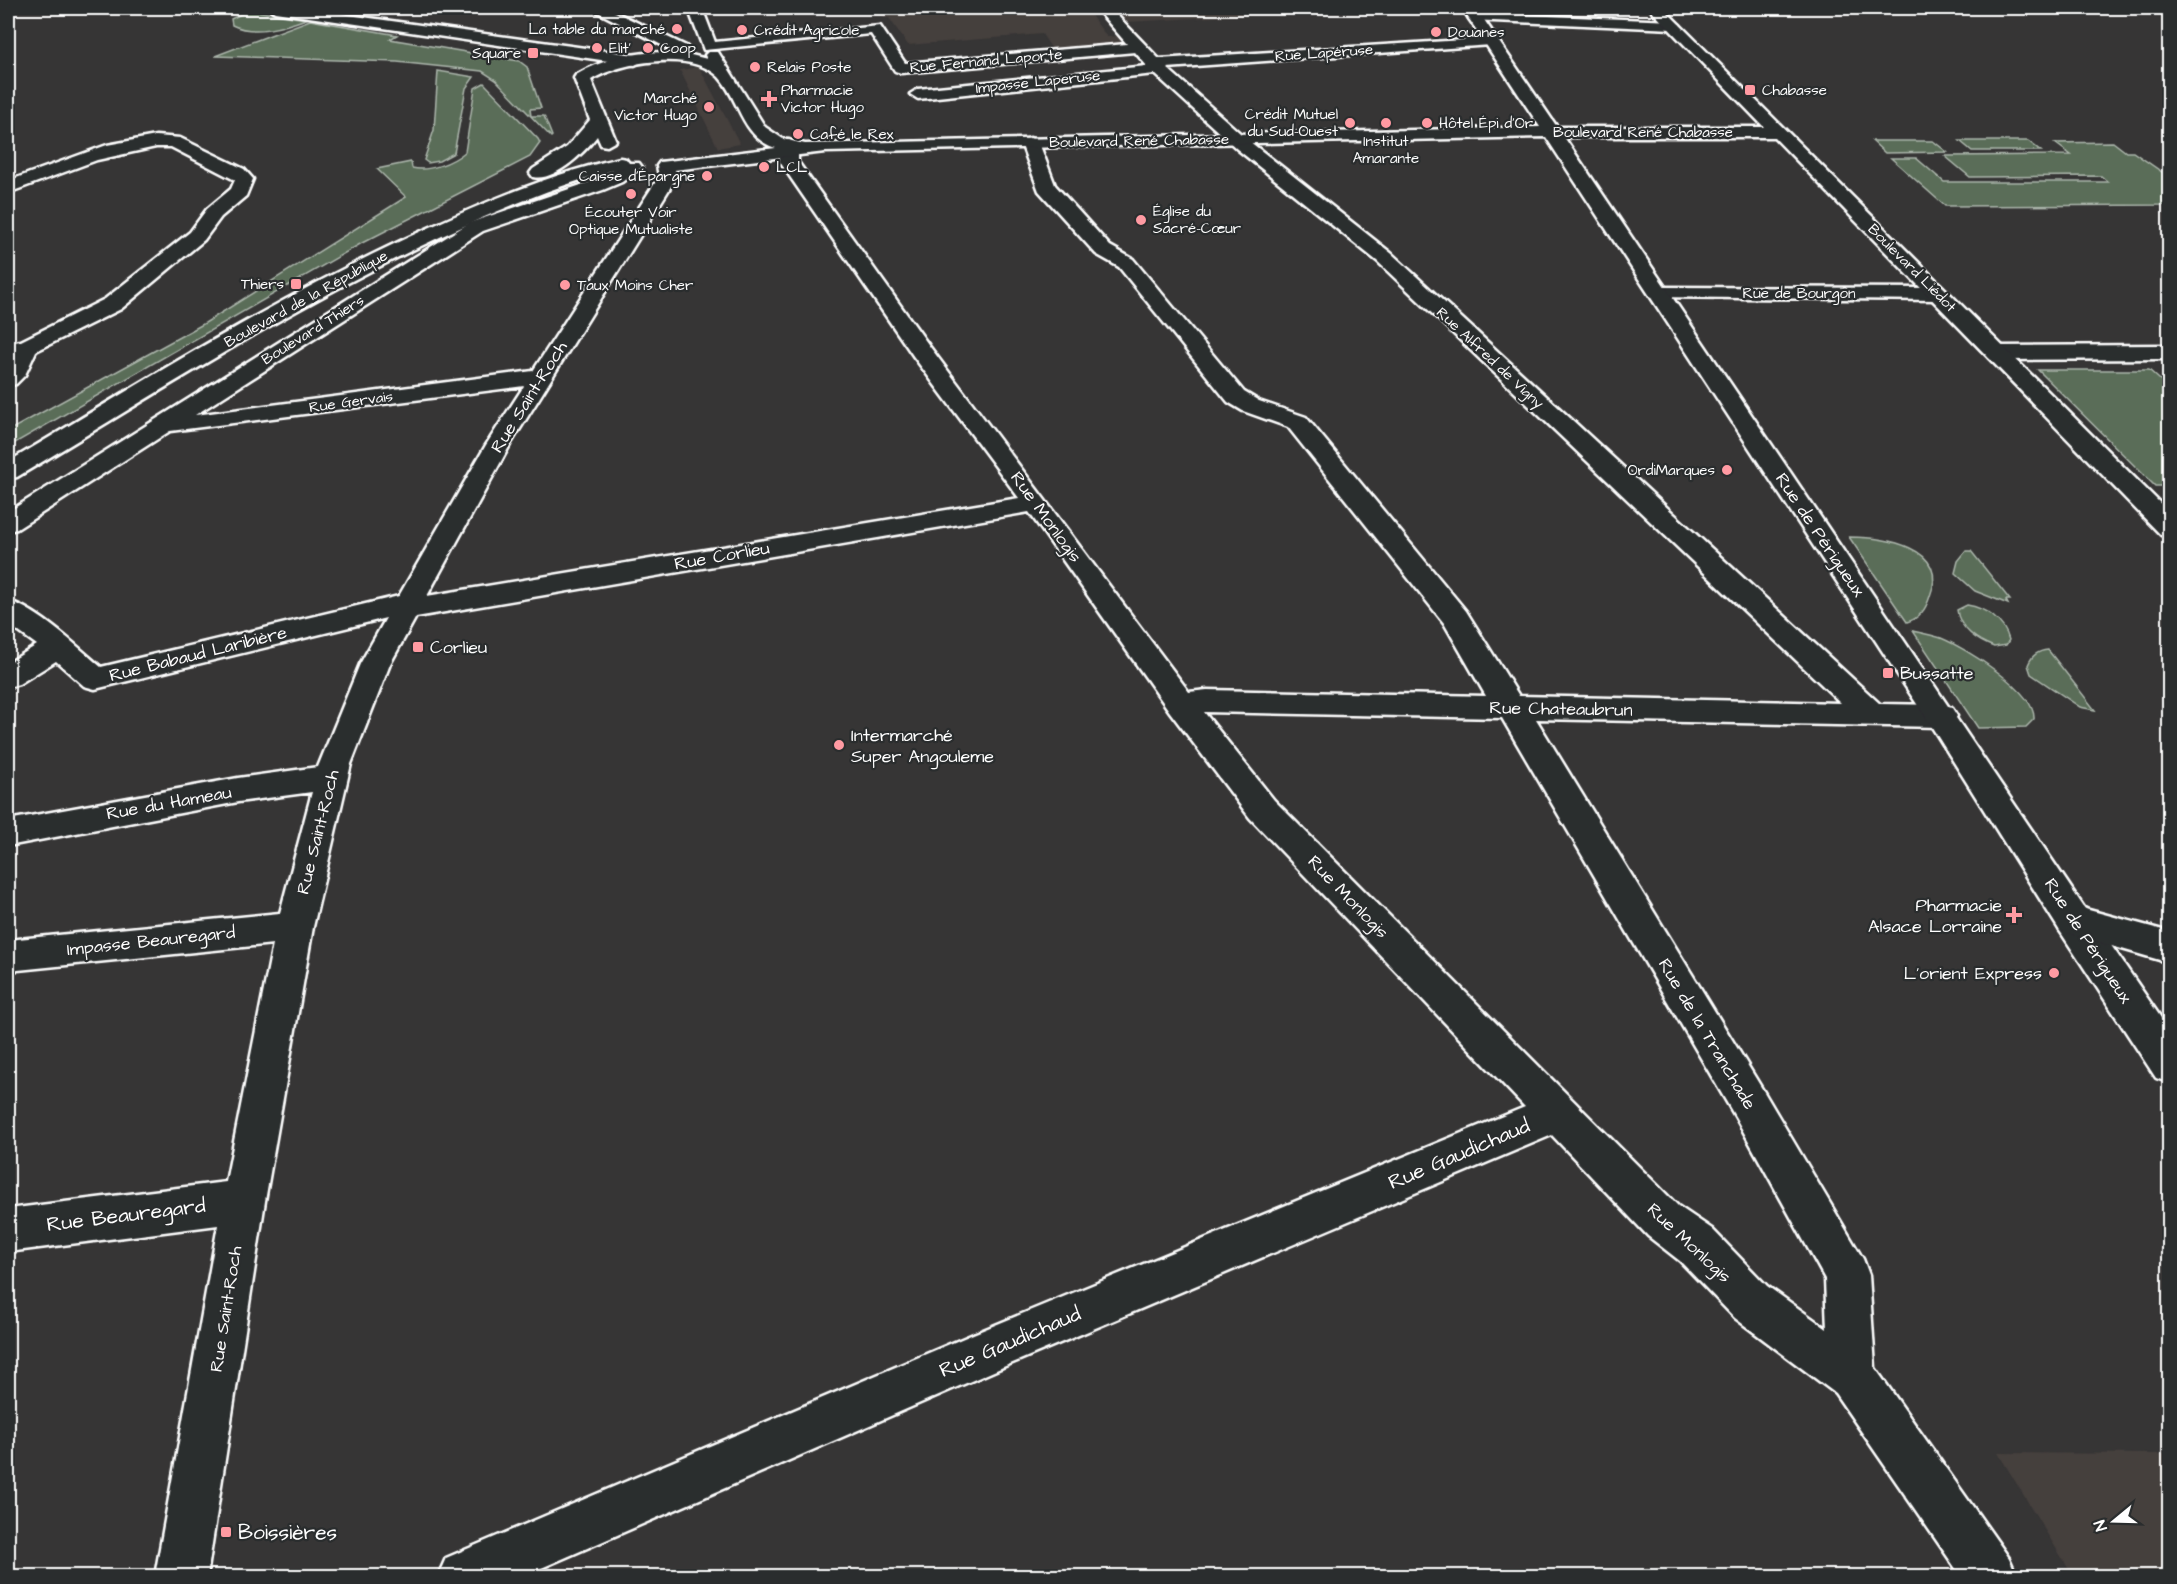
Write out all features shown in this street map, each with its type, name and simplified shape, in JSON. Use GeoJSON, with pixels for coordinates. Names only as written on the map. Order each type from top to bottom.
{"type":"FeatureCollection","features":[{"type":"Feature","properties":{"kind":"street"},"geometry":{"type":"LineString","coordinates":[[275,8],[549,50],[635,60]]}},
{"type":"Feature","properties":{"kind":"street"},"geometry":{"type":"LineString","coordinates":[[597,8],[681,49]]}},
{"type":"Feature","properties":{"kind":"street"},"geometry":{"type":"LineString","coordinates":[[666,166],[737,150],[754,141],[758,130],[709,47],[695,8]]}},
{"type":"Feature","properties":{"kind":"street","name":"Rue Alfred de Vigny"},"geometry":{"type":"LineString","coordinates":[[1103,8],[1158,67],[1236,138],[1383,257],[1873,715]]}},
{"type":"Feature","properties":{"kind":"street","name":"Boulevard Liédot"},"geometry":{"type":"LineString","coordinates":[[1656,8],[2169,530]]}},
{"type":"Feature","properties":{"kind":"street"},"geometry":{"type":"LineString","coordinates":[[1472,12],[1673,25]]}},
{"type":"Feature","properties":{"kind":"street","name":"Rue de Périgueux"},"geometry":{"type":"LineString","coordinates":[[1472,12],[1941,716],[2169,1065]]}},
{"type":"Feature","properties":{"kind":"street"},"geometry":{"type":"LineString","coordinates":[[386,26],[408,16],[417,24],[443,32]]}},
{"type":"Feature","properties":{"kind":"street","name":"Rue Fernand Laporte"},"geometry":{"type":"LineString","coordinates":[[681,49],[709,47],[873,22],[901,68],[1140,47]]}},
{"type":"Feature","properties":{"kind":"street","name":"Rue Lapéruse"},"geometry":{"type":"LineString","coordinates":[[1158,67],[1491,41]]}},
{"type":"Feature","properties":{"kind":"street"},"geometry":{"type":"LineString","coordinates":[[661,58],[681,49]]}},
{"type":"Feature","properties":{"kind":"street"},"geometry":{"type":"LineString","coordinates":[[549,50],[570,57],[582,78],[614,157],[626,165]]}},
{"type":"Feature","properties":{"kind":"street"},"geometry":{"type":"LineString","coordinates":[[582,78],[602,67],[635,60],[661,58],[695,59],[724,74]]}},
{"type":"Feature","properties":{"kind":"street","name":"Impasse Laperuse"},"geometry":{"type":"LineString","coordinates":[[918,94],[1158,67]]}},
{"type":"Feature","properties":{"kind":"street","name":"Boulevard de la République"},"geometry":{"type":"LineString","coordinates":[[8,459],[296,293],[558,163],[583,143],[599,120]]}},
{"type":"Feature","properties":{"kind":"street","name":"Boulevard René Chabasse"},"geometry":{"type":"LineString","coordinates":[[758,130],[766,138],[788,148]]}},
{"type":"Feature","properties":{"kind":"street","name":"Boulevard René Chabasse"},"geometry":{"type":"LineString","coordinates":[[666,166],[788,148],[1552,132],[1777,132]]}},
{"type":"Feature","properties":{"kind":"street"},"geometry":{"type":"LineString","coordinates":[[8,187],[105,153],[150,142],[174,142],[238,173],[244,179],[243,186],[214,213],[197,236],[113,304],[17,349],[17,370],[8,379]]}},
{"type":"Feature","properties":{"kind":"street","name":"Rue de la Tranchade"},"geometry":{"type":"LineString","coordinates":[[1030,143],[1046,187],[1103,250],[1126,263],[1236,397],[1251,406],[1296,422],[1456,618],[1750,1106],[1847,1275],[1852,1376]]}},
{"type":"Feature","properties":{"kind":"street","name":"Rue Monlogis"},"geometry":{"type":"LineString","coordinates":[[788,148],[789,162],[922,352],[1036,503],[1181,704],[1262,809],[1663,1221],[1696,1245],[1751,1302],[1852,1376],[1991,1576]]}},
{"type":"Feature","properties":{"kind":"street","name":"Boulevard de la République"},"geometry":{"type":"LineString","coordinates":[[8,472],[315,291],[422,237],[533,188],[569,175],[626,165],[666,166]]}},
{"type":"Feature","properties":{"kind":"street","name":"Boulevard Thiers"},"geometry":{"type":"LineString","coordinates":[[8,524],[350,307],[500,215],[612,181],[626,165]]}},
{"type":"Feature","properties":{"kind":"street","name":"Rue Saint-Roch"},"geometry":{"type":"LineString","coordinates":[[181,1576],[244,1201],[295,927],[332,777],[347,729],[375,664],[498,445],[664,183],[668,176],[666,166]]}},
{"type":"Feature","properties":{"kind":"street"},"geometry":{"type":"LineString","coordinates":[[315,291],[350,307]]}},
{"type":"Feature","properties":{"kind":"street","name":"Rue de Bourgon"},"geometry":{"type":"LineString","coordinates":[[1659,293],[1938,294]]}},
{"type":"Feature","properties":{"kind":"street"},"geometry":{"type":"LineString","coordinates":[[1997,353],[2169,352]]}},
{"type":"Feature","properties":{"kind":"street","name":"Rue Gervais"},"geometry":{"type":"LineString","coordinates":[[162,427],[540,376]]}},
{"type":"Feature","properties":{"kind":"street","name":"Rue Corlieu"},"geometry":{"type":"LineString","coordinates":[[409,606],[1036,503]]}},
{"type":"Feature","properties":{"kind":"street","name":"Rue Babaud Laribière"},"geometry":{"type":"LineString","coordinates":[[8,610],[58,646],[95,679],[409,606]]}},
{"type":"Feature","properties":{"kind":"street"},"geometry":{"type":"LineString","coordinates":[[8,677],[58,646]]}},
{"type":"Feature","properties":{"kind":"street","name":"Rue Chateaubrun"},"geometry":{"type":"LineString","coordinates":[[1181,704],[1207,701],[1941,716]]}},
{"type":"Feature","properties":{"kind":"street","name":"Rue du Hameau"},"geometry":{"type":"LineString","coordinates":[[8,833],[238,790],[332,777]]}},
{"type":"Feature","properties":{"kind":"street"},"geometry":{"type":"LineString","coordinates":[[2073,920],[2169,948]]}},
{"type":"Feature","properties":{"kind":"street","name":"Impasse Beauregard"},"geometry":{"type":"LineString","coordinates":[[8,955],[295,927]]}},
{"type":"Feature","properties":{"kind":"street","name":"Rue Gaudichaud"},"geometry":{"type":"LineString","coordinates":[[464,1576],[987,1351],[1559,1113]]}},
{"type":"Feature","properties":{"kind":"street","name":"Rue Beauregard"},"geometry":{"type":"LineString","coordinates":[[8,1230],[244,1201]]}},
{"type":"Feature","properties":{"kind":"shaded area"},"geometry":{"type":"Polygon","coordinates":[[[877,8],[1091,8],[1087,10],[1107,37],[1119,36],[1126,44],[1053,51],[1042,34],[908,45],[889,18],[884,18],[877,8]]]}},
{"type":"Feature","properties":{"kind":"shaded area"},"geometry":{"type":"Polygon","coordinates":[[[1114,8],[1305,8],[1307,12],[1127,22],[1114,8]]]}},
{"type":"Feature","properties":{"kind":"shaded area","name":"Marché Victor Hugo"},"geometry":{"type":"Polygon","coordinates":[[[699,67],[740,144],[718,148],[680,70],[699,67]]]}},
{"type":"Feature","properties":{"kind":"shaded area"},"geometry":{"type":"Polygon","coordinates":[[[1998,1453],[2169,1454],[2169,1576],[2073,1576],[1998,1453]]]}},
{"type":"Feature","properties":{"kind":"green space"},"geometry":{"type":"Polygon","coordinates":[[[249,10],[306,19],[259,30],[232,25],[231,19],[249,10]]]}},
{"type":"Feature","properties":{"kind":"green space"},"geometry":{"type":"Polygon","coordinates":[[[310,20],[397,35],[390,39],[519,61],[527,67],[541,108],[530,109],[531,116],[544,116],[552,136],[551,137],[496,80],[482,71],[397,62],[215,56],[310,20]]]}},
{"type":"Feature","properties":{"kind":"green space"},"geometry":{"type":"Polygon","coordinates":[[[438,71],[474,77],[466,88],[454,153],[439,161],[428,163],[424,160],[434,130],[438,71]]]}},
{"type":"Feature","properties":{"kind":"green space"},"geometry":{"type":"Polygon","coordinates":[[[484,83],[538,139],[540,143],[530,157],[362,243],[8,447],[8,431],[205,323],[406,197],[377,169],[411,162],[412,168],[433,168],[454,160],[465,152],[475,88],[484,83]]]}},
{"type":"Feature","properties":{"kind":"green space"},"geometry":{"type":"Polygon","coordinates":[[[1872,141],[1933,141],[1947,152],[1885,153],[1872,141]]]}},
{"type":"Feature","properties":{"kind":"green space"},"geometry":{"type":"Polygon","coordinates":[[[1960,141],[2028,141],[2041,151],[1972,151],[1960,141]]]}},
{"type":"Feature","properties":{"kind":"green space"},"geometry":{"type":"Polygon","coordinates":[[[2113,142],[2126,152],[2133,152],[2169,177],[2169,205],[1945,206],[1891,158],[1916,158],[1944,182],[2108,182],[2101,176],[1970,177],[1945,156],[2071,155],[2055,143],[2113,142]]]}},
{"type":"Feature","properties":{"kind":"green space"},"geometry":{"type":"Polygon","coordinates":[[[2038,370],[2149,370],[2169,388],[2169,486],[2155,486],[2038,370]]]}},
{"type":"Feature","properties":{"kind":"green space"},"geometry":{"type":"Polygon","coordinates":[[[1849,537],[1894,542],[1922,555],[1930,566],[1934,579],[1928,601],[1919,615],[1907,622],[1849,537]]]}},
{"type":"Feature","properties":{"kind":"green space"},"geometry":{"type":"Polygon","coordinates":[[[1966,551],[1971,551],[2010,600],[2006,600],[2008,604],[1975,591],[1955,573],[1958,561],[1966,551]]]}},
{"type":"Feature","properties":{"kind":"green space"},"geometry":{"type":"Polygon","coordinates":[[[1967,605],[1987,612],[1999,621],[2007,633],[2009,640],[2006,645],[1994,647],[1976,638],[1965,628],[1957,610],[1967,605]]]}},
{"type":"Feature","properties":{"kind":"green space"},"geometry":{"type":"Polygon","coordinates":[[[1913,631],[1952,643],[1982,661],[2024,696],[2032,708],[2034,719],[2026,727],[1978,728],[1913,631]]]}},
{"type":"Feature","properties":{"kind":"green space"},"geometry":{"type":"Polygon","coordinates":[[[2048,650],[2095,710],[2080,707],[2031,674],[2028,665],[2033,656],[2048,650]]]}},
{"type":"Feature","properties":{"kind":"place","name":"La table du marché"},"geometry":{"type":"Point","coordinates":[677,29]}},
{"type":"Feature","properties":{"kind":"place","name":"Crédit Agricole"},"geometry":{"type":"Point","coordinates":[742,30]}},
{"type":"Feature","properties":{"kind":"place","name":"Douanes"},"geometry":{"type":"Point","coordinates":[1436,32]}},
{"type":"Feature","properties":{"kind":"place","name":"Elit'"},"geometry":{"type":"Point","coordinates":[597,48]}},
{"type":"Feature","properties":{"kind":"place","name":"Coop"},"geometry":{"type":"Point","coordinates":[648,48]}},
{"type":"Feature","properties":{"kind":"place","name":"Square"},"geometry":{"type":"Point","coordinates":[533,53]}},
{"type":"Feature","properties":{"kind":"place","name":"Relais Poste"},"geometry":{"type":"Point","coordinates":[755,67]}},
{"type":"Feature","properties":{"kind":"place","name":"Chabasse"},"geometry":{"type":"Point","coordinates":[1750,90]}},
{"type":"Feature","properties":{"kind":"place","name":"Pharmacie Victor Hugo"},"geometry":{"type":"Point","coordinates":[769,99]}},
{"type":"Feature","properties":{"kind":"place","name":"Marché Victor Hugo"},"geometry":{"type":"Point","coordinates":[709,107]}},
{"type":"Feature","properties":{"kind":"place","name":"Crédit Mutuel du Sud-Ouest"},"geometry":{"type":"Point","coordinates":[1350,123]}},
{"type":"Feature","properties":{"kind":"place","name":"Institut Amarante"},"geometry":{"type":"Point","coordinates":[1386,123]}},
{"type":"Feature","properties":{"kind":"place","name":"Hôtel Épi d'Or"},"geometry":{"type":"Point","coordinates":[1427,123]}},
{"type":"Feature","properties":{"kind":"place","name":"Café le Rex"},"geometry":{"type":"Point","coordinates":[798,134]}},
{"type":"Feature","properties":{"kind":"place","name":"LCL"},"geometry":{"type":"Point","coordinates":[764,167]}},
{"type":"Feature","properties":{"kind":"place","name":"Caisse d'Épargne"},"geometry":{"type":"Point","coordinates":[707,176]}},
{"type":"Feature","properties":{"kind":"place","name":"Écouter Voir Optique Mutualiste"},"geometry":{"type":"Point","coordinates":[631,194]}},
{"type":"Feature","properties":{"kind":"place","name":"Église du Sacré-Cœur"},"geometry":{"type":"Point","coordinates":[1141,220]}},
{"type":"Feature","properties":{"kind":"place","name":"Thiers"},"geometry":{"type":"Point","coordinates":[296,284]}},
{"type":"Feature","properties":{"kind":"place","name":"Taux Moins Cher"},"geometry":{"type":"Point","coordinates":[565,285]}},
{"type":"Feature","properties":{"kind":"place","name":"OrdiMarques"},"geometry":{"type":"Point","coordinates":[1727,470]}},
{"type":"Feature","properties":{"kind":"place","name":"Corlieu"},"geometry":{"type":"Point","coordinates":[418,647]}},
{"type":"Feature","properties":{"kind":"place","name":"Bussatte"},"geometry":{"type":"Point","coordinates":[1888,673]}},
{"type":"Feature","properties":{"kind":"place","name":"Intermarché Super Angouleme"},"geometry":{"type":"Point","coordinates":[839,745]}},
{"type":"Feature","properties":{"kind":"place","name":"Pharmacie Alsace Lorraine"},"geometry":{"type":"Point","coordinates":[2014,915]}},
{"type":"Feature","properties":{"kind":"place","name":"L'orient Express"},"geometry":{"type":"Point","coordinates":[2054,973]}},
{"type":"Feature","properties":{"kind":"place","name":"Boissières"},"geometry":{"type":"Point","coordinates":[226,1532]}}]}
